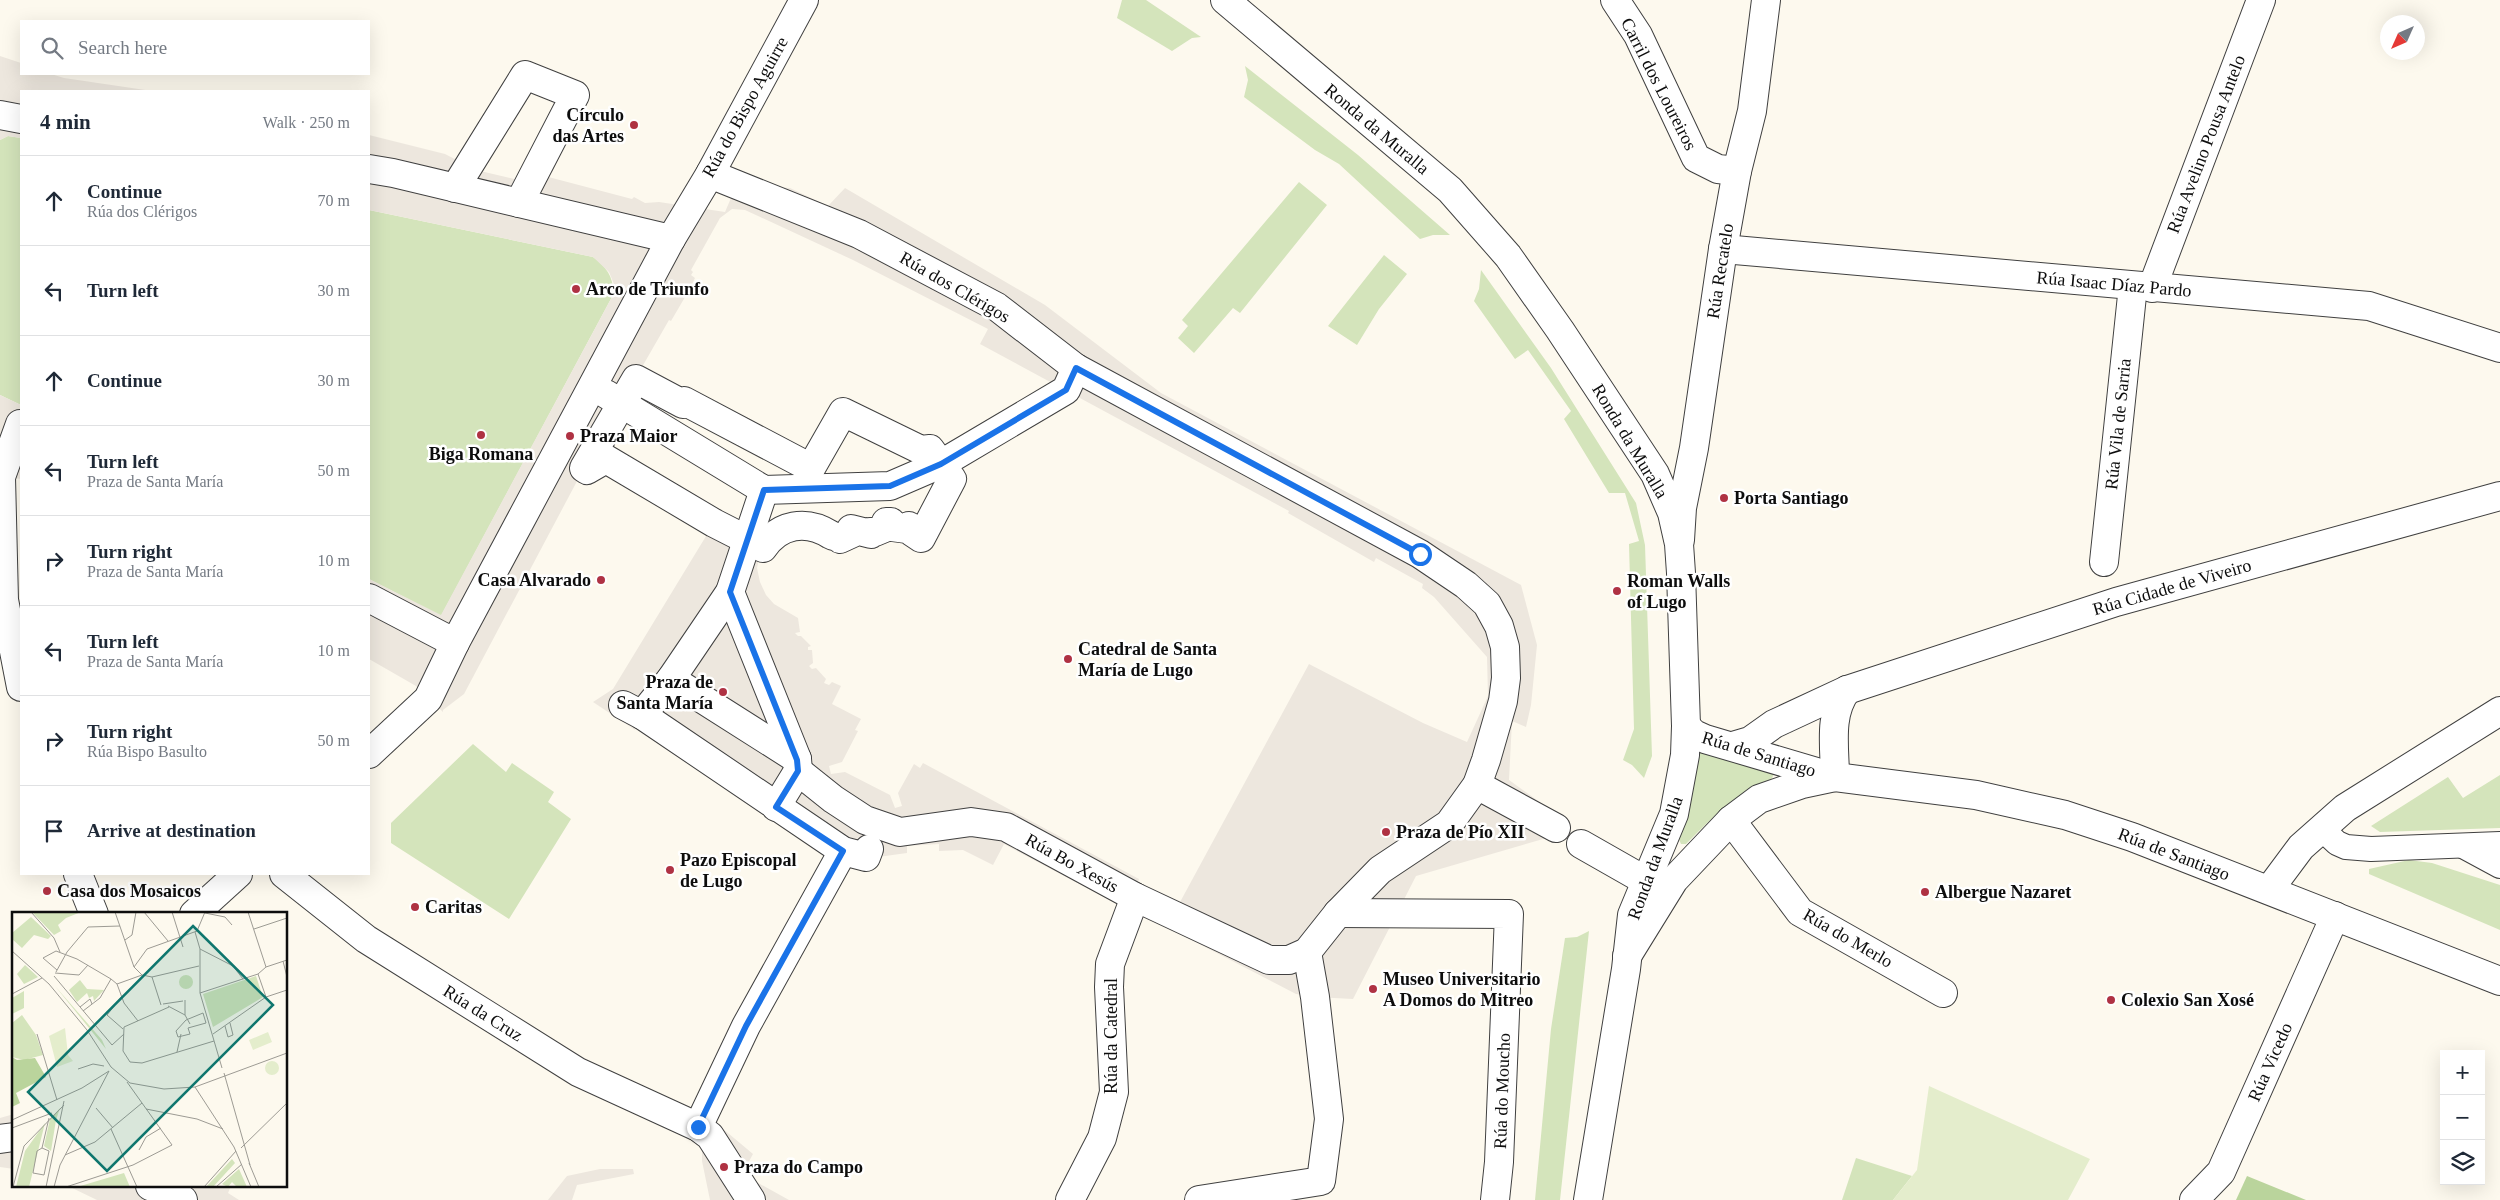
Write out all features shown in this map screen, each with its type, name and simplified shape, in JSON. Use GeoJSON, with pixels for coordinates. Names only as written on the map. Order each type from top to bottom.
{"type":"FeatureCollection","features":[{"type":"Feature","properties":{"kind":"street","name":"Rúa do Bispo Aguirre"},"geometry":{"type":"LineString","coordinates":[[671,239],[710,174],[804,0]]}},
{"type":"Feature","properties":{"kind":"street","name":"Ronda da Muralla"},"geometry":{"type":"LineString","coordinates":[[1225,0],[1450,190],[1508,256],[1560,330],[1655,474],[1672,513],[1679,544],[1686,726],[1682,778],[1674,814],[1632,915],[1588,1200]]}},
{"type":"Feature","properties":{"kind":"street","name":"Carril dos Loureiros"},"geometry":{"type":"LineString","coordinates":[[1615,0],[1638,35],[1696,158],[1718,169],[1737,171]]}},
{"type":"Feature","properties":{"kind":"street","name":"Rúa Recatelo"},"geometry":{"type":"LineString","coordinates":[[1679,544],[1682,508],[1694,448],[1723,249],[1737,171],[1752,111],[1766,0]]}},
{"type":"Feature","properties":{"kind":"street","name":"Rúa Avelino Pousa Antelo"},"geometry":{"type":"LineString","coordinates":[[2142,287],[2261,0]]}},
{"type":"Feature","properties":{"kind":"street"},"geometry":{"type":"LineString","coordinates":[[456,188],[525,75],[575,95],[520,203]]}},
{"type":"Feature","properties":{"kind":"street"},"geometry":{"type":"LineString","coordinates":[[0,115],[20,120]]}},
{"type":"Feature","properties":{"kind":"street"},"geometry":{"type":"LineString","coordinates":[[370,169],[671,239],[592,385],[428,699],[370,753]]}},
{"type":"Feature","properties":{"kind":"street","name":"Rúa dos Clérigos"},"geometry":{"type":"LineString","coordinates":[[710,174],[859,234],[998,307],[1076,368],[1420,554],[1466,585],[1487,604],[1499,626],[1505,646],[1506,678],[1503,701],[1477,785]]}},
{"type":"Feature","properties":{"kind":"street","name":"Rúa Isaac Díaz Pardo"},"geometry":{"type":"LineString","coordinates":[[1723,249],[2369,306],[2500,348]]}},
{"type":"Feature","properties":{"kind":"street","name":"Rúa Vila de Sarria"},"geometry":{"type":"LineString","coordinates":[[2104,562],[2142,287]]}},
{"type":"Feature","properties":{"kind":"street"},"geometry":{"type":"LineString","coordinates":[[592,385],[764,490],[890,486],[941,464],[1066,390],[1076,368]]}},
{"type":"Feature","properties":{"kind":"street"},"geometry":{"type":"LineString","coordinates":[[636,379],[683,404],[684,401],[747,433],[811,468],[843,412],[921,450],[930,449],[941,464],[952,479],[921,538],[912,532],[914,529],[908,526],[907,529],[892,527],[891,522],[886,522],[887,527],[870,532],[871,534],[851,529],[853,533],[840,539],[817,528],[802,525],[777,532],[763,548],[714,523],[606,459],[587,470],[584,468],[636,379]]}},
{"type":"Feature","properties":{"kind":"street"},"geometry":{"type":"LineString","coordinates":[[14,421],[1,476],[4,600],[20,682]]}},
{"type":"Feature","properties":{"kind":"street"},"geometry":{"type":"LineString","coordinates":[[764,490],[730,592],[671,679],[632,710],[776,807],[867,841]]}},
{"type":"Feature","properties":{"kind":"street","name":"Rúa Cidade de Viveiro"},"geometry":{"type":"LineString","coordinates":[[1733,746],[1750,742],[1774,724],[1847,690],[2116,602],[2500,496]]}},
{"type":"Feature","properties":{"kind":"street"},"geometry":{"type":"LineString","coordinates":[[730,592],[797,765],[776,807]]}},
{"type":"Feature","properties":{"kind":"street"},"geometry":{"type":"LineString","coordinates":[[370,599],[456,643]]}},
{"type":"Feature","properties":{"kind":"street"},"geometry":{"type":"LineString","coordinates":[[671,679],[797,765],[867,841]]}},
{"type":"Feature","properties":{"kind":"street"},"geometry":{"type":"LineString","coordinates":[[1834,777],[1837,707],[1847,690]]}},
{"type":"Feature","properties":{"kind":"street"},"geometry":{"type":"LineString","coordinates":[[2269,890],[2288,862],[2321,828],[2345,808],[2500,710]]}},
{"type":"Feature","properties":{"kind":"street","name":"Rúa de Santiago"},"geometry":{"type":"LineString","coordinates":[[1686,726],[1694,734],[1705,739],[1834,777],[1976,795],[2065,815],[2132,837],[2500,981]]}},
{"type":"Feature","properties":{"kind":"street","name":"Rúa de Santiago"},"geometry":{"type":"LineString","coordinates":[[1627,956],[1674,880],[1730,820],[1759,799],[1802,784],[1834,777]]}},
{"type":"Feature","properties":{"kind":"street"},"geometry":{"type":"LineString","coordinates":[[1199,1200],[1321,1181],[1329,1119],[1308,952],[1338,913],[1380,870],[1449,824],[1477,785],[1556,828]]}},
{"type":"Feature","properties":{"kind":"street","name":"Rúa do Merlo"},"geometry":{"type":"LineString","coordinates":[[1730,820],[1800,912],[1943,993]]}},
{"type":"Feature","properties":{"kind":"street","name":"Rúa Bo Xesús"},"geometry":{"type":"LineString","coordinates":[[867,841],[900,832],[971,822],[1006,827],[1135,897],[1269,960],[1290,960],[1308,952]]}},
{"type":"Feature","properties":{"kind":"street"},"geometry":{"type":"LineString","coordinates":[[751,1200],[710,1136],[698,1127],[746,1026],[867,841]]}},
{"type":"Feature","properties":{"kind":"street"},"geometry":{"type":"LineString","coordinates":[[1581,844],[1646,881]]}},
{"type":"Feature","properties":{"kind":"street"},"geometry":{"type":"LineString","coordinates":[[78,875],[93,912]]}},
{"type":"Feature","properties":{"kind":"street"},"geometry":{"type":"LineString","coordinates":[[196,912],[237,875]]}},
{"type":"Feature","properties":{"kind":"street","name":"Rúa da Cruz"},"geometry":{"type":"LineString","coordinates":[[285,875],[366,939],[578,1072],[698,1127]]}},
{"type":"Feature","properties":{"kind":"street","name":"Rúa da Catedral"},"geometry":{"type":"LineString","coordinates":[[1070,1200],[1102,1138],[1114,1092],[1110,964],[1135,897]]}},
{"type":"Feature","properties":{"kind":"street","name":"Rúa do Moucho"},"geometry":{"type":"LineString","coordinates":[[1338,913],[1510,914],[1499,1162],[1495,1200]]}},
{"type":"Feature","properties":{"kind":"street","name":"Rúa Vicedo"},"geometry":{"type":"LineString","coordinates":[[2194,1200],[2221,1172],[2335,916]]}},
{"type":"Feature","properties":{"kind":"street"},"geometry":{"type":"LineString","coordinates":[[155,1188],[183,1200]]}},
{"type":"Feature","properties":{"kind":"street"},"geometry":{"type":"LineString","coordinates":[[187,1200],[193,1188]]}},
{"type":"Feature","properties":{"kind":"lane"},"geometry":{"type":"LineString","coordinates":[[2321,828],[2337,843],[2346,847],[2371,849],[2500,844]]}},
{"type":"Feature","properties":{"kind":"lane"},"geometry":{"type":"LineString","coordinates":[[2461,846],[2500,866]]}},
{"type":"Feature","properties":{"kind":"green space"},"geometry":{"type":"Polygon","coordinates":[[[1122,0],[1146,0],[1201,37],[1192,38],[1172,51],[1117,18],[1122,0]]]}},
{"type":"Feature","properties":{"kind":"green space"},"geometry":{"type":"Polygon","coordinates":[[[1245,66],[1358,155],[1450,235],[1433,235],[1420,239],[1339,164],[1315,150],[1244,97],[1248,80],[1245,66]]]}},
{"type":"Feature","properties":{"kind":"green space"},"geometry":{"type":"Polygon","coordinates":[[[8,136],[20,138],[20,405],[0,395],[0,140],[8,136]]]}},
{"type":"Feature","properties":{"kind":"green space"},"geometry":{"type":"Polygon","coordinates":[[[1299,182],[1327,205],[1240,313],[1233,308],[1194,353],[1178,338],[1188,326],[1182,320],[1299,182]]]}},
{"type":"Feature","properties":{"kind":"green space","name":"Praza Maior"},"geometry":{"type":"Polygon","coordinates":[[[370,210],[593,257],[609,273],[612,283],[613,295],[441,616],[370,580],[370,210]]]}},
{"type":"Feature","properties":{"kind":"green space"},"geometry":{"type":"Polygon","coordinates":[[[1384,255],[1407,274],[1379,309],[1357,345],[1328,326],[1384,255]]]}},
{"type":"Feature","properties":{"kind":"green space"},"geometry":{"type":"Polygon","coordinates":[[[1481,270],[1551,368],[1636,503],[1645,545],[1652,756],[1644,778],[1632,765],[1623,760],[1634,729],[1629,544],[1639,541],[1625,493],[1609,493],[1564,419],[1571,411],[1528,350],[1515,359],[1474,301],[1479,289],[1481,270]]]}},
{"type":"Feature","properties":{"kind":"green space"},"geometry":{"type":"Polygon","coordinates":[[[473,744],[506,772],[512,763],[554,792],[548,802],[571,819],[509,919],[391,843],[391,823],[473,744]]]}},
{"type":"Feature","properties":{"kind":"green space"},"geometry":{"type":"Polygon","coordinates":[[[1701,752],[1774,773],[1766,784],[1735,799],[1713,817],[1686,844],[1681,844],[1678,837],[1698,753],[1701,752]]]}},
{"type":"Feature","properties":{"kind":"green space"},"geometry":{"type":"Polygon","coordinates":[[[2500,775],[2500,828],[2380,832],[2371,826],[2448,777],[2463,798],[2500,775]]]}},
{"type":"Feature","properties":{"kind":"green space"},"geometry":{"type":"Polygon","coordinates":[[[2409,860],[2432,863],[2500,885],[2500,930],[2369,874],[2369,869],[2409,860]]]}},
{"type":"Feature","properties":{"kind":"green space"},"geometry":{"type":"Polygon","coordinates":[[[1589,931],[1560,1200],[1535,1200],[1551,1029],[1565,938],[1577,937],[1589,931]]]}},
{"type":"Feature","properties":{"kind":"green space"},"geometry":{"type":"Polygon","coordinates":[[[1929,1086],[2090,1159],[2068,1200],[1893,1200],[1917,1170],[1929,1086]]]}},
{"type":"Feature","properties":{"kind":"green space"},"geometry":{"type":"Polygon","coordinates":[[[1856,1158],[1912,1176],[1893,1200],[1842,1200],[1856,1158]]]}},
{"type":"Feature","properties":{"kind":"green space"},"geometry":{"type":"Polygon","coordinates":[[[2247,1176],[2306,1200],[2236,1200],[2247,1176]]]}},
{"type":"Feature","properties":{"kind":"shaded area"},"geometry":{"type":"Polygon","coordinates":[[[0,56],[20,63],[20,75],[54,75],[145,90],[20,90],[20,138],[8,136],[0,140],[0,56]]]}},
{"type":"Feature","properties":{"kind":"shaded area"},"geometry":{"type":"Polygon","coordinates":[[[370,135],[445,154],[476,170],[523,181],[537,174],[632,199],[634,197],[645,203],[659,202],[725,212],[737,184],[790,188],[828,206],[845,188],[1045,305],[1161,393],[1521,585],[1537,645],[1531,705],[1526,727],[1512,721],[1509,780],[1562,818],[1550,837],[1416,876],[1353,999],[1315,997],[1296,994],[1139,913],[1115,903],[1004,844],[993,865],[963,850],[939,851],[939,844],[907,846],[907,853],[878,857],[780,810],[774,822],[762,814],[767,808],[638,723],[635,730],[593,702],[613,689],[714,523],[760,555],[757,568],[760,582],[766,595],[774,604],[798,618],[800,632],[795,633],[811,646],[808,647],[808,650],[812,650],[813,663],[809,666],[812,669],[816,668],[826,679],[824,683],[829,685],[832,682],[841,686],[832,704],[861,719],[855,730],[858,731],[842,762],[829,766],[831,774],[845,772],[890,795],[895,808],[902,806],[898,793],[914,764],[920,768],[923,763],[1139,879],[1138,882],[1179,904],[1309,664],[1423,723],[1467,742],[1488,696],[1487,657],[1434,597],[1422,588],[1423,584],[1376,558],[1374,562],[1288,513],[1289,511],[980,344],[988,329],[853,260],[745,210],[732,209],[720,218],[691,270],[693,272],[691,275],[695,278],[688,292],[671,321],[669,320],[584,468],[464,694],[443,710],[443,712],[416,686],[370,660],[370,580],[441,615],[613,295],[614,284],[609,272],[593,257],[370,210],[370,135]]]}},
{"type":"Feature","properties":{"kind":"shaded area"},"geometry":{"type":"Polygon","coordinates":[[[0,395],[20,405],[20,479],[0,476],[0,395]]]}},
{"type":"Feature","properties":{"kind":"shaded area"},"geometry":{"type":"Polygon","coordinates":[[[12,1115],[12,1169],[0,1167],[0,1118],[12,1115]]]}},
{"type":"Feature","properties":{"kind":"shaded area","name":"Praza do Campo"},"geometry":{"type":"Polygon","coordinates":[[[716,1123],[753,1154],[742,1174],[789,1200],[710,1200],[702,1161],[702,1137],[716,1123]]]}},
{"type":"Feature","properties":{"kind":"shaded area"},"geometry":{"type":"Polygon","coordinates":[[[600,1169],[633,1169],[634,1174],[577,1185],[572,1200],[548,1200],[567,1176],[600,1169]]]}},
{"type":"Feature","properties":{"kind":"shaded area"},"geometry":{"type":"Polygon","coordinates":[[[72,1188],[230,1188],[228,1193],[239,1200],[97,1200],[72,1188]]]}},
{"type":"Feature","properties":{"kind":"place","name":"Círculo das Artes"},"geometry":{"type":"Point","coordinates":[634,125]}},
{"type":"Feature","properties":{"kind":"place","name":"Arco de Triunfo"},"geometry":{"type":"Point","coordinates":[576,289]}},
{"type":"Feature","properties":{"kind":"place","name":"Biga Romana"},"geometry":{"type":"Point","coordinates":[481,435]}},
{"type":"Feature","properties":{"kind":"place","name":"Praza Maior"},"geometry":{"type":"Point","coordinates":[570,436]}},
{"type":"Feature","properties":{"kind":"place","name":"Porta Santiago"},"geometry":{"type":"Point","coordinates":[1724,498]}},
{"type":"Feature","properties":{"kind":"place","name":"Casa Alvarado"},"geometry":{"type":"Point","coordinates":[601,580]}},
{"type":"Feature","properties":{"kind":"place","name":"Roman Walls of Lugo"},"geometry":{"type":"Point","coordinates":[1617,591]}},
{"type":"Feature","properties":{"kind":"place","name":"Catedral de Santa María de Lugo"},"geometry":{"type":"Point","coordinates":[1068,659]}},
{"type":"Feature","properties":{"kind":"place","name":"Praza de Santa María"},"geometry":{"type":"Point","coordinates":[723,692]}},
{"type":"Feature","properties":{"kind":"place","name":"Praza de Pío XII"},"geometry":{"type":"Point","coordinates":[1386,832]}},
{"type":"Feature","properties":{"kind":"place","name":"Pazo Episcopal de Lugo"},"geometry":{"type":"Point","coordinates":[670,870]}},
{"type":"Feature","properties":{"kind":"place","name":"Casa dos Mosaicos"},"geometry":{"type":"Point","coordinates":[47,891]}},
{"type":"Feature","properties":{"kind":"place","name":"Albergue Nazaret"},"geometry":{"type":"Point","coordinates":[1925,892]}},
{"type":"Feature","properties":{"kind":"place","name":"Caritas"},"geometry":{"type":"Point","coordinates":[415,907]}},
{"type":"Feature","properties":{"kind":"place","name":"Museo Universitario A Domos do Mitreo"},"geometry":{"type":"Point","coordinates":[1373,989]}},
{"type":"Feature","properties":{"kind":"place","name":"Colexio San Xosé"},"geometry":{"type":"Point","coordinates":[2111,1000]}},
{"type":"Feature","properties":{"kind":"place","name":"Praza do Campo"},"geometry":{"type":"Point","coordinates":[724,1167]}},
{"type":"Feature","properties":{"kind":"route"},"geometry":{"type":"LineString","coordinates":[[698,1127],[746,1026],[843,851],[776,807],[798,771],[797,760],[730,592],[764,490],[890,486],[941,464],[1066,390],[1076,368],[1420,554]]}}]}
